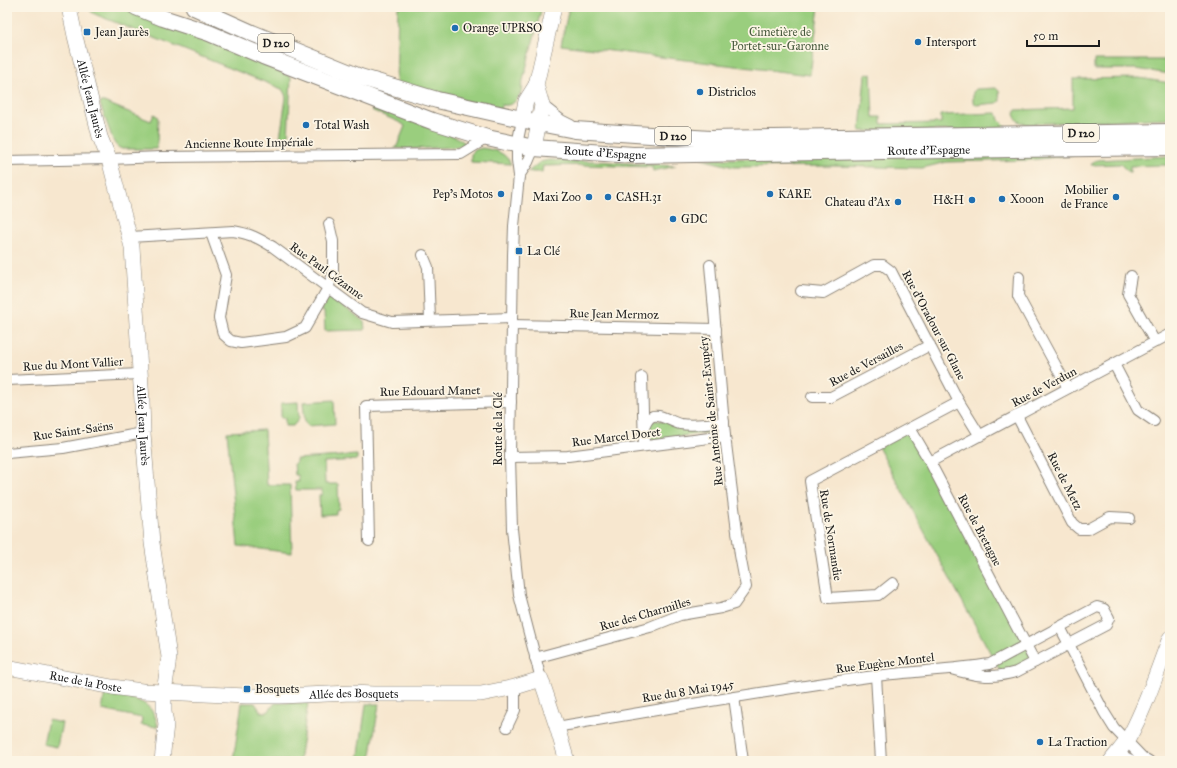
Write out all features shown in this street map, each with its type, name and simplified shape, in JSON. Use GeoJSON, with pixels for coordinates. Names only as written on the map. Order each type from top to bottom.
{"type":"FeatureCollection","features":[{"type":"Feature","properties":{"kind":"main road","name":"Route d'Espagne"},"geometry":{"type":"LineString","coordinates":[[136,7],[163,18],[209,33],[264,56],[432,121],[488,138],[514,149],[534,148],[633,155],[1170,147]]}},
{"type":"Feature","properties":{"kind":"main road","name":"Route d'Espagne"},"geometry":{"type":"LineString","coordinates":[[194,7],[252,33],[360,77],[438,100],[522,120],[584,130],[710,139],[1170,132]]}},
{"type":"Feature","properties":{"kind":"street","name":"Allée Jean Jaurès"},"geometry":{"type":"LineString","coordinates":[[69,7],[100,137],[109,159],[130,238],[133,262],[143,433],[152,543],[169,657],[164,693],[164,712],[166,724],[162,761]]}},
{"type":"Feature","properties":{"kind":"street"},"geometry":{"type":"LineString","coordinates":[[74,29],[77,7]]}},
{"type":"Feature","properties":{"kind":"street"},"geometry":{"type":"LineString","coordinates":[[522,120],[526,101],[536,85],[554,7]]}},
{"type":"Feature","properties":{"kind":"street"},"geometry":{"type":"LineString","coordinates":[[534,148],[542,105],[536,85]]}},
{"type":"Feature","properties":{"kind":"street","name":"Route d'Espagne"},"geometry":{"type":"LineString","coordinates":[[542,105],[561,120],[584,130]]}},
{"type":"Feature","properties":{"kind":"street","name":"Route de la Clé"},"geometry":{"type":"LineString","coordinates":[[522,120],[514,149],[519,176],[514,226],[512,321],[510,457],[512,529],[519,595],[541,679]]}},
{"type":"Feature","properties":{"kind":"street","name":"Ancienne Route Impériale"},"geometry":{"type":"LineString","coordinates":[[7,161],[161,157],[460,154],[488,138]]}},
{"type":"Feature","properties":{"kind":"street","name":"Route de la Clé"},"geometry":{"type":"LineString","coordinates":[[519,176],[528,162],[534,148]]}},
{"type":"Feature","properties":{"kind":"street"},"geometry":{"type":"LineString","coordinates":[[211,233],[226,275],[219,318],[223,334],[231,341],[241,343],[286,337],[305,328],[328,288],[333,274],[332,241],[329,224]]}},
{"type":"Feature","properties":{"kind":"street","name":"Rue Paul Cézanne"},"geometry":{"type":"LineString","coordinates":[[130,238],[233,231],[246,233],[259,238],[362,313],[392,322],[430,320],[512,321]]}},
{"type":"Feature","properties":{"kind":"street"},"geometry":{"type":"LineString","coordinates":[[423,255],[428,267],[430,320]]}},
{"type":"Feature","properties":{"kind":"street","name":"Rue Antoine de Saint-Exupéry"},"geometry":{"type":"LineString","coordinates":[[710,265],[725,436],[740,555]]}},
{"type":"Feature","properties":{"kind":"street","name":"Rue d'Oradour sur Glane"},"geometry":{"type":"LineString","coordinates":[[802,291],[823,293],[874,265],[883,265],[891,271],[960,402],[980,436]]}},
{"type":"Feature","properties":{"kind":"street"},"geometry":{"type":"LineString","coordinates":[[1130,276],[1128,294],[1155,342]]}},
{"type":"Feature","properties":{"kind":"street"},"geometry":{"type":"LineString","coordinates":[[1019,277],[1018,296],[1068,388]]}},
{"type":"Feature","properties":{"kind":"street","name":"Rue Jean Mermoz"},"geometry":{"type":"LineString","coordinates":[[512,321],[716,329]]}},
{"type":"Feature","properties":{"kind":"street","name":"Rue de Verdun"},"geometry":{"type":"LineString","coordinates":[[930,462],[1170,334]]}},
{"type":"Feature","properties":{"kind":"street","name":"Rue de Versailles"},"geometry":{"type":"LineString","coordinates":[[812,397],[831,397],[930,345]]}},
{"type":"Feature","properties":{"kind":"street"},"geometry":{"type":"LineString","coordinates":[[1114,364],[1138,410],[1154,421]]}},
{"type":"Feature","properties":{"kind":"street","name":"Rue du Mont Vallier"},"geometry":{"type":"LineString","coordinates":[[7,380],[140,374]]}},
{"type":"Feature","properties":{"kind":"street"},"geometry":{"type":"LineString","coordinates":[[642,377],[644,446]]}},
{"type":"Feature","properties":{"kind":"street","name":"Rue Edouard Manet"},"geometry":{"type":"LineString","coordinates":[[370,541],[366,406],[511,402]]}},
{"type":"Feature","properties":{"kind":"street","name":"Rue de Normandie"},"geometry":{"type":"LineString","coordinates":[[893,583],[878,595],[828,598],[810,481],[960,402]]}},
{"type":"Feature","properties":{"kind":"street"},"geometry":{"type":"LineString","coordinates":[[643,431],[646,421],[652,416],[659,416],[680,424],[707,424],[724,422]]}},
{"type":"Feature","properties":{"kind":"street","name":"Rue de Metz"},"geometry":{"type":"LineString","coordinates":[[1017,416],[1072,523],[1079,529],[1088,529],[1110,517],[1129,518]]}},
{"type":"Feature","properties":{"kind":"street","name":"Rue de Bretagne"},"geometry":{"type":"LineString","coordinates":[[910,428],[930,462],[1035,662]]}},
{"type":"Feature","properties":{"kind":"street","name":"Rue Saint-Saëns"},"geometry":{"type":"LineString","coordinates":[[7,453],[63,448],[143,433]]}},
{"type":"Feature","properties":{"kind":"street","name":"Rue Marcel Doret"},"geometry":{"type":"LineString","coordinates":[[510,457],[568,456],[725,436]]}},
{"type":"Feature","properties":{"kind":"street","name":"Rue des Charmilles"},"geometry":{"type":"LineString","coordinates":[[535,658],[650,628],[680,615],[722,608],[734,604],[746,587],[740,555]]}},
{"type":"Feature","properties":{"kind":"street"},"geometry":{"type":"LineString","coordinates":[[951,669],[969,674],[985,676],[1003,676],[1016,672],[1106,625],[1109,618],[1104,609],[1097,607],[1026,645]]}},
{"type":"Feature","properties":{"kind":"street"},"geometry":{"type":"LineString","coordinates":[[1060,626],[1104,712],[1114,728],[1142,757],[1149,761]]}},
{"type":"Feature","properties":{"kind":"street"},"geometry":{"type":"LineString","coordinates":[[1133,761],[1114,757],[1127,740],[1141,711],[1170,638]]}},
{"type":"Feature","properties":{"kind":"street","name":"Rue Eugène Montel"},"geometry":{"type":"LineString","coordinates":[[823,684],[876,676],[990,664],[1026,645]]}},
{"type":"Feature","properties":{"kind":"street","name":"Rue de la Poste"},"geometry":{"type":"LineString","coordinates":[[7,667],[112,687],[164,693]]}},
{"type":"Feature","properties":{"kind":"street"},"geometry":{"type":"LineString","coordinates":[[876,676],[881,761]]}},
{"type":"Feature","properties":{"kind":"street"},"geometry":{"type":"LineString","coordinates":[[541,679],[567,761]]}},
{"type":"Feature","properties":{"kind":"street","name":"Allée des Bosquets"},"geometry":{"type":"LineString","coordinates":[[164,693],[280,696],[352,693],[481,694],[515,687],[541,679]]}},
{"type":"Feature","properties":{"kind":"street","name":"Rue du 8 Mai 1945"},"geometry":{"type":"LineString","coordinates":[[557,727],[734,697],[823,684]]}},
{"type":"Feature","properties":{"kind":"street"},"geometry":{"type":"LineString","coordinates":[[506,727],[515,710],[515,687]]}},
{"type":"Feature","properties":{"kind":"street"},"geometry":{"type":"LineString","coordinates":[[734,697],[743,761]]}},
{"type":"Feature","properties":{"kind":"green space"},"geometry":{"type":"Polygon","coordinates":[[[88,7],[122,7],[199,35],[291,77],[288,139],[280,138],[286,98],[282,89],[98,15],[92,12],[88,7]]]}},
{"type":"Feature","properties":{"kind":"green space"},"geometry":{"type":"Polygon","coordinates":[[[398,7],[542,7],[521,88],[523,88],[518,98],[509,105],[501,105],[500,110],[396,84],[398,7]]]}},
{"type":"Feature","properties":{"kind":"green space","name":"Cimetière de Portet-sur-Garonne"},"geometry":{"type":"Polygon","coordinates":[[[569,7],[819,7],[810,75],[561,45],[569,7]]]}},
{"type":"Feature","properties":{"kind":"green space"},"geometry":{"type":"Polygon","coordinates":[[[1094,60],[1170,60],[1170,74],[1136,69],[1094,69],[1094,60]]]}},
{"type":"Feature","properties":{"kind":"green space"},"geometry":{"type":"Polygon","coordinates":[[[871,73],[873,117],[881,117],[881,124],[941,123],[941,115],[997,113],[999,120],[1009,130],[860,131],[865,75],[871,73]]]}},
{"type":"Feature","properties":{"kind":"green space"},"geometry":{"type":"Polygon","coordinates":[[[1139,78],[1170,83],[1170,118],[1026,124],[1017,120],[1014,114],[1016,110],[1073,108],[1073,79],[1139,78]]]}},
{"type":"Feature","properties":{"kind":"green space"},"geometry":{"type":"Polygon","coordinates":[[[996,88],[999,91],[1000,101],[997,103],[976,105],[973,102],[973,92],[976,89],[996,88]]]}},
{"type":"Feature","properties":{"kind":"green space"},"geometry":{"type":"Polygon","coordinates":[[[101,102],[151,121],[154,114],[157,116],[156,149],[122,149],[117,147],[100,104],[101,102]]]}},
{"type":"Feature","properties":{"kind":"green space"},"geometry":{"type":"Polygon","coordinates":[[[381,108],[456,137],[465,143],[464,145],[458,147],[407,149],[394,148],[397,146],[405,126],[371,110],[381,108]]]}},
{"type":"Feature","properties":{"kind":"green space"},"geometry":{"type":"Polygon","coordinates":[[[482,148],[503,154],[511,164],[471,162],[471,154],[475,150],[482,148]]]}},
{"type":"Feature","properties":{"kind":"green space"},"geometry":{"type":"Polygon","coordinates":[[[1074,155],[1031,160],[947,162],[922,168],[835,166],[734,167],[701,159],[1074,155]]]}},
{"type":"Feature","properties":{"kind":"green space"},"geometry":{"type":"Polygon","coordinates":[[[1170,156],[1170,165],[1130,166],[1130,173],[1120,164],[1091,165],[1094,161],[1098,160],[1170,156]]]}},
{"type":"Feature","properties":{"kind":"green space"},"geometry":{"type":"Polygon","coordinates":[[[549,160],[676,166],[653,171],[652,167],[584,165],[543,166],[542,172],[528,172],[540,162],[549,160]]]}},
{"type":"Feature","properties":{"kind":"green space"},"geometry":{"type":"Polygon","coordinates":[[[330,297],[364,321],[365,330],[325,331],[324,311],[320,311],[330,297]]]}},
{"type":"Feature","properties":{"kind":"green space"},"geometry":{"type":"Polygon","coordinates":[[[334,400],[335,424],[308,426],[305,422],[303,402],[334,400]]]}},
{"type":"Feature","properties":{"kind":"green space"},"geometry":{"type":"Polygon","coordinates":[[[298,402],[299,419],[293,426],[285,426],[285,418],[281,418],[281,403],[298,402]]]}},
{"type":"Feature","properties":{"kind":"green space"},"geometry":{"type":"Polygon","coordinates":[[[652,420],[720,429],[719,431],[654,440],[650,438],[648,433],[652,420]]]}},
{"type":"Feature","properties":{"kind":"green space"},"geometry":{"type":"Polygon","coordinates":[[[910,428],[1035,662],[1003,676],[877,445],[910,428]]]}},
{"type":"Feature","properties":{"kind":"green space"},"geometry":{"type":"Polygon","coordinates":[[[264,430],[267,485],[290,485],[292,553],[238,546],[227,432],[264,430]]]}},
{"type":"Feature","properties":{"kind":"green space"},"geometry":{"type":"Polygon","coordinates":[[[357,455],[357,460],[324,462],[325,484],[338,484],[339,509],[336,510],[336,514],[320,515],[319,495],[322,495],[322,490],[296,490],[295,482],[299,482],[298,475],[295,475],[294,463],[296,463],[296,459],[357,455]]]}},
{"type":"Feature","properties":{"kind":"green space"},"geometry":{"type":"Polygon","coordinates":[[[105,694],[139,701],[146,705],[155,717],[158,727],[141,725],[142,718],[102,710],[105,694]]]}},
{"type":"Feature","properties":{"kind":"green space"},"geometry":{"type":"Polygon","coordinates":[[[242,703],[255,703],[261,712],[268,712],[275,703],[308,703],[299,761],[233,761],[242,703]]]}},
{"type":"Feature","properties":{"kind":"green space"},"geometry":{"type":"Polygon","coordinates":[[[366,704],[379,704],[370,761],[358,761],[366,704]]]}},
{"type":"Feature","properties":{"kind":"green space"},"geometry":{"type":"Polygon","coordinates":[[[48,720],[62,723],[57,747],[43,744],[48,720]]]}},
{"type":"Feature","properties":{"kind":"place","name":"Orange UPRSO"},"geometry":{"type":"Point","coordinates":[455,28]}},
{"type":"Feature","properties":{"kind":"place","name":"Jean Jaurès"},"geometry":{"type":"Point","coordinates":[87,32]}},
{"type":"Feature","properties":{"kind":"place","name":"Intersport"},"geometry":{"type":"Point","coordinates":[918,42]}},
{"type":"Feature","properties":{"kind":"place","name":"Districlos"},"geometry":{"type":"Point","coordinates":[700,92]}},
{"type":"Feature","properties":{"kind":"place","name":"Total Wash"},"geometry":{"type":"Point","coordinates":[306,125]}},
{"type":"Feature","properties":{"kind":"place","name":"Pep's Motos"},"geometry":{"type":"Point","coordinates":[501,194]}},
{"type":"Feature","properties":{"kind":"place","name":"KARE"},"geometry":{"type":"Point","coordinates":[770,194]}},
{"type":"Feature","properties":{"kind":"place","name":"Maxi Zoo"},"geometry":{"type":"Point","coordinates":[589,197]}},
{"type":"Feature","properties":{"kind":"place","name":"CASH.31"},"geometry":{"type":"Point","coordinates":[608,197]}},
{"type":"Feature","properties":{"kind":"place","name":"Mobilier de France"},"geometry":{"type":"Point","coordinates":[1116,197]}},
{"type":"Feature","properties":{"kind":"place","name":"Xooon"},"geometry":{"type":"Point","coordinates":[1002,199]}},
{"type":"Feature","properties":{"kind":"place","name":"H&H"},"geometry":{"type":"Point","coordinates":[972,200]}},
{"type":"Feature","properties":{"kind":"place","name":"Chateau d'Ax"},"geometry":{"type":"Point","coordinates":[898,202]}},
{"type":"Feature","properties":{"kind":"place","name":"GDC"},"geometry":{"type":"Point","coordinates":[673,219]}},
{"type":"Feature","properties":{"kind":"place","name":"La Clé"},"geometry":{"type":"Point","coordinates":[519,251]}},
{"type":"Feature","properties":{"kind":"place","name":"Bosquets"},"geometry":{"type":"Point","coordinates":[247,689]}},
{"type":"Feature","properties":{"kind":"place","name":"La Traction"},"geometry":{"type":"Point","coordinates":[1040,742]}}]}
